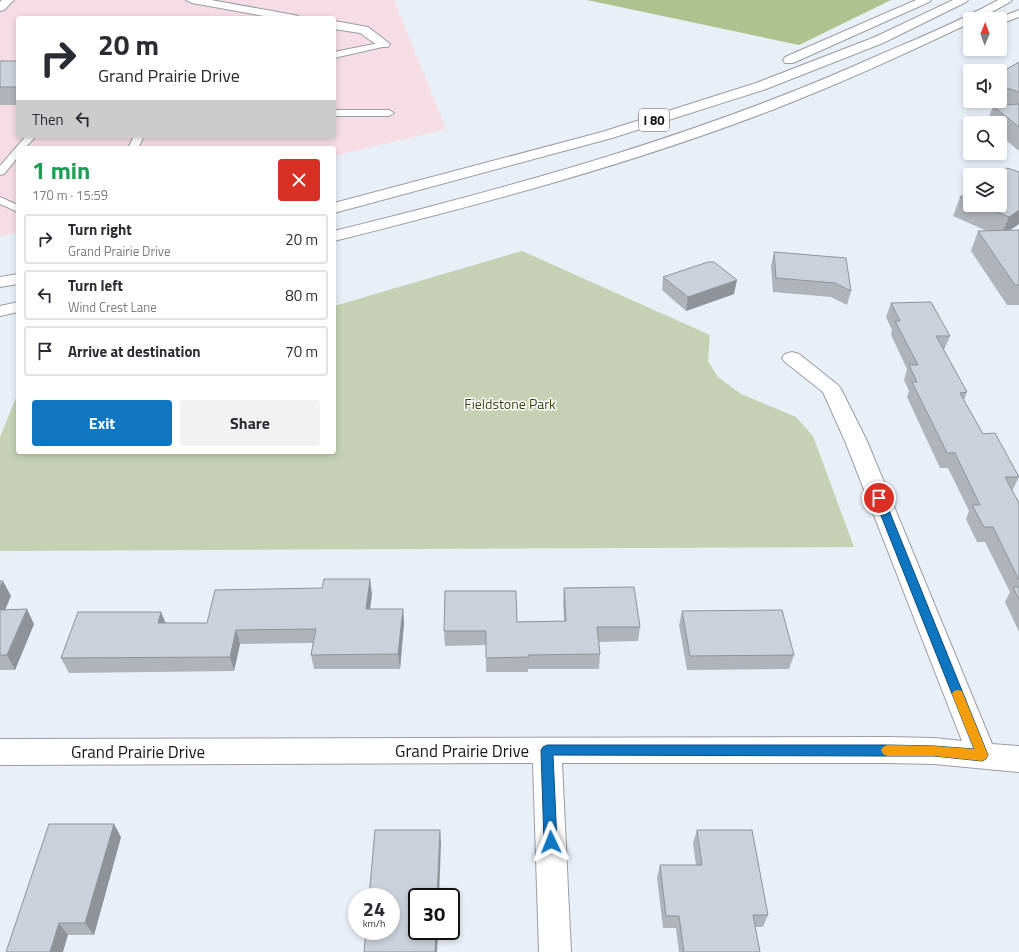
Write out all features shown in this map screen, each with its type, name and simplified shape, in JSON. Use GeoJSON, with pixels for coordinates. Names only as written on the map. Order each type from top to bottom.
{"type":"FeatureCollection","features":[{"type":"Feature","properties":{"kind":"main road"},"geometry":{"type":"LineString","coordinates":[[0,8],[8,0]]}},
{"type":"Feature","properties":{"kind":"main road"},"geometry":{"type":"LineString","coordinates":[[192,0],[283,16]]}},
{"type":"Feature","properties":{"kind":"main road"},"geometry":{"type":"LineString","coordinates":[[770,69],[925,0]]}},
{"type":"Feature","properties":{"kind":"main road","name":"I 80"},"geometry":{"type":"LineString","coordinates":[[336,207],[607,135],[761,86],[879,40],[962,0]]}},
{"type":"Feature","properties":{"kind":"main road","name":"I 80"},"geometry":{"type":"LineString","coordinates":[[336,235],[535,185],[670,142],[784,102],[864,68],[1006,0]]}},
{"type":"Feature","properties":{"kind":"main road"},"geometry":{"type":"LineString","coordinates":[[1007,18],[1019,13]]}},
{"type":"Feature","properties":{"kind":"main road"},"geometry":{"type":"LineString","coordinates":[[336,25],[364,30],[384,44]]}},
{"type":"Feature","properties":{"kind":"main road"},"geometry":{"type":"LineString","coordinates":[[864,68],[946,43]]}},
{"type":"Feature","properties":{"kind":"main road"},"geometry":{"type":"LineString","coordinates":[[519,159],[748,77]]}},
{"type":"Feature","properties":{"kind":"main road"},"geometry":{"type":"LineString","coordinates":[[0,282],[16,279]]}},
{"type":"Feature","properties":{"kind":"main road"},"geometry":{"type":"LineString","coordinates":[[0,311],[16,307]]}},
{"type":"Feature","properties":{"kind":"main road"},"geometry":{"type":"LineString","coordinates":[[792,358],[831,389],[856,441],[982,755]]}},
{"type":"Feature","properties":{"kind":"main road"},"geometry":{"type":"LineString","coordinates":[[547,750],[555,952]]}},
{"type":"Feature","properties":{"kind":"main road","name":"Grand Prairie Drive"},"geometry":{"type":"LineString","coordinates":[[0,752],[888,750],[934,751],[1019,759]]}},
{"type":"Feature","properties":{"kind":"lane"},"geometry":{"type":"LineString","coordinates":[[336,55],[384,44]]}},
{"type":"Feature","properties":{"kind":"lane"},"geometry":{"type":"LineString","coordinates":[[336,113],[389,113]]}},
{"type":"Feature","properties":{"kind":"lane"},"geometry":{"type":"LineString","coordinates":[[22,146],[29,138]]}},
{"type":"Feature","properties":{"kind":"lane"},"geometry":{"type":"LineString","coordinates":[[0,172],[16,153]]}},
{"type":"Feature","properties":{"kind":"lane"},"geometry":{"type":"LineString","coordinates":[[0,200],[16,208]]}},
{"type":"Feature","properties":{"kind":"shaded area"},"geometry":{"type":"Polygon","coordinates":[[[0,0],[394,0],[446,129],[336,156],[336,146],[16,146],[16,232],[0,236],[0,0]]]}},
{"type":"Feature","properties":{"kind":"green space"},"geometry":{"type":"Polygon","coordinates":[[[587,0],[891,0],[799,45],[587,0]]]}},
{"type":"Feature","properties":{"kind":"green space","name":"Fieldstone Park"},"geometry":{"type":"Polygon","coordinates":[[[522,251],[710,335],[708,361],[718,377],[741,394],[796,417],[813,436],[854,547],[0,551],[0,437],[16,398],[16,454],[336,454],[336,305],[522,251]]]}},
{"type":"Feature","properties":{"kind":"building"},"geometry":{"type":"Polygon","coordinates":[[[0,61],[16,61],[16,87],[0,87],[0,61]]]}},
{"type":"Feature","properties":{"kind":"building"},"geometry":{"type":"Polygon","coordinates":[[[1019,62],[1019,92],[1007,88],[1007,69],[1019,62]]]}},
{"type":"Feature","properties":{"kind":"building"},"geometry":{"type":"Polygon","coordinates":[[[1019,104],[1019,127],[995,108],[1007,108],[1007,105],[1019,104]]]}},
{"type":"Feature","properties":{"kind":"building"},"geometry":{"type":"Polygon","coordinates":[[[1007,168],[1019,172],[1019,210],[1009,217],[997,212],[1007,212],[1007,168]]]}},
{"type":"Feature","properties":{"kind":"building"},"geometry":{"type":"Polygon","coordinates":[[[1019,230],[1019,285],[1015,285],[978,231],[1019,230]]]}},
{"type":"Feature","properties":{"kind":"building"},"geometry":{"type":"Polygon","coordinates":[[[774,252],[846,258],[851,291],[835,283],[776,278],[774,252]]]}},
{"type":"Feature","properties":{"kind":"building"},"geometry":{"type":"Polygon","coordinates":[[[708,262],[714,262],[737,280],[688,297],[663,277],[708,262]]]}},
{"type":"Feature","properties":{"kind":"building"},"geometry":{"type":"Polygon","coordinates":[[[931,302],[950,336],[936,336],[967,392],[960,393],[983,434],[995,433],[1019,477],[1005,477],[1019,503],[1019,580],[993,527],[984,527],[972,505],[980,505],[955,453],[947,453],[912,382],[917,382],[909,365],[918,365],[895,321],[900,321],[891,303],[931,302]]]}},
{"type":"Feature","properties":{"kind":"building"},"geometry":{"type":"Polygon","coordinates":[[[324,579],[370,579],[366,609],[403,609],[398,654],[311,655],[316,629],[236,630],[230,657],[61,658],[78,612],[161,612],[158,623],[207,623],[215,590],[322,588],[324,579]]]}},
{"type":"Feature","properties":{"kind":"building"},"geometry":{"type":"Polygon","coordinates":[[[0,581],[3,581],[0,588],[0,581]]]}},
{"type":"Feature","properties":{"kind":"building"},"geometry":{"type":"Polygon","coordinates":[[[634,587],[640,627],[597,627],[600,654],[528,655],[529,657],[486,658],[486,631],[444,631],[445,591],[516,591],[517,622],[566,621],[564,588],[634,587]]]}},
{"type":"Feature","properties":{"kind":"building"},"geometry":{"type":"Polygon","coordinates":[[[1013,587],[1019,587],[1019,600],[1013,587]]]}},
{"type":"Feature","properties":{"kind":"building"},"geometry":{"type":"Polygon","coordinates":[[[27,609],[7,655],[0,655],[0,610],[27,609]]]}},
{"type":"Feature","properties":{"kind":"building"},"geometry":{"type":"Polygon","coordinates":[[[782,610],[794,655],[690,656],[682,611],[782,610]]]}},
{"type":"Feature","properties":{"kind":"building"},"geometry":{"type":"Polygon","coordinates":[[[49,824],[114,824],[85,923],[59,923],[50,952],[6,952],[49,824]]]}},
{"type":"Feature","properties":{"kind":"building"},"geometry":{"type":"Polygon","coordinates":[[[375,830],[440,830],[437,888],[408,888],[408,940],[436,940],[435,952],[364,952],[365,940],[400,940],[400,888],[370,888],[375,830]]]}},
{"type":"Feature","properties":{"kind":"building"},"geometry":{"type":"Polygon","coordinates":[[[697,830],[752,830],[768,915],[753,915],[760,952],[684,952],[679,916],[666,916],[660,865],[702,865],[697,830]]]}},
{"type":"Feature","properties":{"kind":"slow traffic"},"geometry":{"type":"LineString","coordinates":[[887,750],[934,751],[982,755],[958,694]]}},
{"type":"Feature","properties":{"kind":"route"},"geometry":{"type":"LineString","coordinates":[[551,842],[547,750],[888,750],[934,751],[982,755],[879,498]]}}]}
